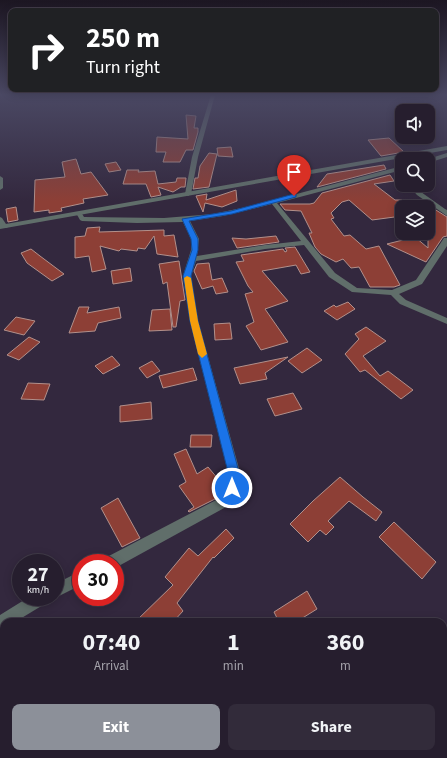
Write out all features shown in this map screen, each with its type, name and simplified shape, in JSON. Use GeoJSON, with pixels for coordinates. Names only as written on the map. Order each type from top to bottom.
{"type":"FeatureCollection","features":[{"type":"Feature","properties":{"kind":"street"},"geometry":{"type":"LineString","coordinates":[[188,194],[195,157],[203,130]]}},
{"type":"Feature","properties":{"kind":"street"},"geometry":{"type":"LineString","coordinates":[[0,219],[2,227],[447,148]]}},
{"type":"Feature","properties":{"kind":"street"},"geometry":{"type":"LineString","coordinates":[[435,159],[447,155]]}},
{"type":"Feature","properties":{"kind":"street"},"geometry":{"type":"LineString","coordinates":[[80,213],[82,219],[132,222],[185,219],[232,213],[395,171]]}},
{"type":"Feature","properties":{"kind":"street"},"geometry":{"type":"LineString","coordinates":[[0,178],[0,188]]}},
{"type":"Feature","properties":{"kind":"street"},"geometry":{"type":"LineString","coordinates":[[416,192],[439,206],[447,214]]}},
{"type":"Feature","properties":{"kind":"street"},"geometry":{"type":"LineString","coordinates":[[273,202],[332,276],[355,290],[394,293],[419,282],[447,240]]}},
{"type":"Feature","properties":{"kind":"street"},"geometry":{"type":"LineString","coordinates":[[124,556],[222,503],[232,488],[234,472],[194,321],[187,276],[195,250],[195,239],[185,219]]}},
{"type":"Feature","properties":{"kind":"street"},"geometry":{"type":"LineString","coordinates":[[192,259],[265,247],[306,243]]}},
{"type":"Feature","properties":{"kind":"street"},"geometry":{"type":"LineString","coordinates":[[394,293],[403,302],[447,321]]}},
{"type":"Feature","properties":{"kind":"street"},"geometry":{"type":"LineString","coordinates":[[7,618],[28,606]]}},
{"type":"Feature","properties":{"kind":"building"},"geometry":{"type":"Polygon","coordinates":[[[187,130],[198,130],[193,150],[186,150],[180,162],[163,162],[166,152],[156,152],[157,137],[188,139],[187,130]]]}},
{"type":"Feature","properties":{"kind":"building"},"geometry":{"type":"Polygon","coordinates":[[[389,138],[404,152],[395,152],[395,154],[381,156],[368,140],[389,138]]]}},
{"type":"Feature","properties":{"kind":"building"},"geometry":{"type":"Polygon","coordinates":[[[231,147],[233,157],[218,156],[217,148],[231,147]]]}},
{"type":"Feature","properties":{"kind":"building"},"geometry":{"type":"Polygon","coordinates":[[[209,153],[217,154],[209,187],[193,189],[195,178],[198,178],[200,166],[209,153]]]}},
{"type":"Feature","properties":{"kind":"building"},"geometry":{"type":"Polygon","coordinates":[[[76,159],[81,174],[91,172],[108,195],[83,199],[84,203],[61,208],[62,211],[49,213],[49,210],[34,212],[35,180],[65,177],[62,162],[76,159]]]}},
{"type":"Feature","properties":{"kind":"building"},"geometry":{"type":"Polygon","coordinates":[[[116,162],[121,170],[109,172],[105,164],[116,162]]]}},
{"type":"Feature","properties":{"kind":"building"},"geometry":{"type":"Polygon","coordinates":[[[384,165],[386,169],[317,187],[327,174],[384,165]]]}},
{"type":"Feature","properties":{"kind":"building"},"geometry":{"type":"Polygon","coordinates":[[[127,170],[139,170],[138,172],[155,171],[158,184],[176,182],[177,178],[186,178],[185,187],[181,187],[173,192],[158,187],[161,195],[151,197],[146,184],[123,184],[127,170]]]}},
{"type":"Feature","properties":{"kind":"building"},"geometry":{"type":"Polygon","coordinates":[[[390,175],[394,181],[374,184],[395,200],[395,217],[372,220],[349,200],[342,202],[331,213],[334,218],[331,219],[344,236],[350,235],[366,249],[379,246],[400,285],[394,287],[370,287],[359,267],[351,268],[343,259],[336,262],[321,254],[315,247],[309,233],[312,233],[301,211],[285,210],[280,204],[314,203],[322,193],[390,175]]]}},
{"type":"Feature","properties":{"kind":"building"},"geometry":{"type":"Polygon","coordinates":[[[236,190],[237,201],[222,207],[205,203],[203,212],[196,196],[207,194],[206,200],[236,190]]]}},
{"type":"Feature","properties":{"kind":"building"},"geometry":{"type":"Polygon","coordinates":[[[16,207],[18,220],[8,222],[6,209],[16,207]]]}},
{"type":"Feature","properties":{"kind":"building"},"geometry":{"type":"Polygon","coordinates":[[[435,209],[447,217],[447,236],[443,237],[426,262],[387,244],[403,240],[419,240],[428,248],[428,240],[435,240],[435,209]]]}},
{"type":"Feature","properties":{"kind":"building"},"geometry":{"type":"Polygon","coordinates":[[[100,227],[99,232],[164,230],[164,236],[174,235],[178,257],[157,254],[154,236],[145,249],[138,248],[137,251],[121,249],[119,251],[100,246],[106,269],[92,272],[89,256],[75,258],[75,237],[85,236],[87,228],[100,227]]]}},
{"type":"Feature","properties":{"kind":"building"},"geometry":{"type":"Polygon","coordinates":[[[276,236],[279,242],[237,248],[232,238],[246,239],[276,236]]]}},
{"type":"Feature","properties":{"kind":"building"},"geometry":{"type":"Polygon","coordinates":[[[295,247],[310,272],[301,274],[296,265],[262,271],[288,301],[265,309],[288,342],[261,350],[246,326],[254,322],[245,294],[253,292],[248,286],[236,262],[244,261],[241,255],[283,249],[285,252],[287,251],[285,248],[295,247]]]}},
{"type":"Feature","properties":{"kind":"building"},"geometry":{"type":"Polygon","coordinates":[[[31,249],[64,274],[52,281],[27,263],[21,253],[31,249]]]}},
{"type":"Feature","properties":{"kind":"building"},"geometry":{"type":"Polygon","coordinates":[[[179,261],[185,300],[180,301],[176,327],[173,327],[167,282],[163,284],[159,264],[179,261]]]}},
{"type":"Feature","properties":{"kind":"building"},"geometry":{"type":"Polygon","coordinates":[[[209,263],[212,280],[222,278],[228,292],[216,294],[213,286],[202,289],[194,271],[197,264],[209,263]]]}},
{"type":"Feature","properties":{"kind":"building"},"geometry":{"type":"Polygon","coordinates":[[[130,268],[132,281],[113,284],[111,271],[130,268]]]}},
{"type":"Feature","properties":{"kind":"building"},"geometry":{"type":"Polygon","coordinates":[[[348,302],[355,309],[337,320],[324,311],[334,305],[336,307],[348,302]]]}},
{"type":"Feature","properties":{"kind":"building"},"geometry":{"type":"Polygon","coordinates":[[[79,307],[89,307],[87,313],[119,307],[121,318],[98,323],[95,331],[69,333],[79,307]]]}},
{"type":"Feature","properties":{"kind":"building"},"geometry":{"type":"Polygon","coordinates":[[[170,309],[172,330],[149,331],[152,310],[170,309]]]}},
{"type":"Feature","properties":{"kind":"building"},"geometry":{"type":"Polygon","coordinates":[[[16,317],[35,321],[24,335],[4,330],[16,317]]]}},
{"type":"Feature","properties":{"kind":"building"},"geometry":{"type":"Polygon","coordinates":[[[230,323],[232,339],[215,340],[214,324],[230,323]]]}},
{"type":"Feature","properties":{"kind":"building"},"geometry":{"type":"Polygon","coordinates":[[[366,327],[386,341],[363,356],[380,376],[388,371],[413,390],[401,399],[365,370],[360,372],[345,354],[359,339],[355,334],[366,327]]]}},
{"type":"Feature","properties":{"kind":"building"},"geometry":{"type":"Polygon","coordinates":[[[29,337],[40,342],[19,360],[7,355],[29,337]]]}},
{"type":"Feature","properties":{"kind":"building"},"geometry":{"type":"Polygon","coordinates":[[[307,348],[322,360],[302,373],[288,361],[307,348]]]}},
{"type":"Feature","properties":{"kind":"building"},"geometry":{"type":"Polygon","coordinates":[[[112,356],[120,365],[103,374],[95,366],[112,356]]]}},
{"type":"Feature","properties":{"kind":"building"},"geometry":{"type":"Polygon","coordinates":[[[288,357],[265,373],[267,379],[240,384],[234,368],[288,357]]]}},
{"type":"Feature","properties":{"kind":"building"},"geometry":{"type":"Polygon","coordinates":[[[152,361],[160,371],[147,378],[139,368],[152,361]]]}},
{"type":"Feature","properties":{"kind":"building"},"geometry":{"type":"Polygon","coordinates":[[[193,368],[197,380],[163,388],[159,376],[193,368]]]}},
{"type":"Feature","properties":{"kind":"building"},"geometry":{"type":"Polygon","coordinates":[[[28,383],[50,384],[44,400],[21,399],[28,383]]]}},
{"type":"Feature","properties":{"kind":"building"},"geometry":{"type":"Polygon","coordinates":[[[293,393],[302,409],[275,416],[267,399],[293,393]]]}},
{"type":"Feature","properties":{"kind":"building"},"geometry":{"type":"Polygon","coordinates":[[[151,402],[152,419],[120,422],[120,406],[151,402]]]}},
{"type":"Feature","properties":{"kind":"building"},"geometry":{"type":"Polygon","coordinates":[[[191,435],[212,435],[211,447],[190,447],[191,435]]]}},
{"type":"Feature","properties":{"kind":"building"},"geometry":{"type":"Polygon","coordinates":[[[186,449],[197,474],[208,467],[224,486],[217,498],[189,512],[188,511],[194,507],[179,486],[186,482],[174,454],[186,449]]]}},
{"type":"Feature","properties":{"kind":"building"},"geometry":{"type":"Polygon","coordinates":[[[340,477],[382,512],[376,521],[349,501],[328,521],[334,527],[326,535],[320,530],[308,542],[290,524],[340,477]]]}},
{"type":"Feature","properties":{"kind":"building"},"geometry":{"type":"Polygon","coordinates":[[[118,498],[140,538],[122,547],[101,508],[118,498]]]}},
{"type":"Feature","properties":{"kind":"building"},"geometry":{"type":"Polygon","coordinates":[[[394,522],[436,562],[422,579],[379,537],[394,522]]]}},
{"type":"Feature","properties":{"kind":"building"},"geometry":{"type":"Polygon","coordinates":[[[226,529],[234,538],[214,558],[213,557],[177,603],[183,611],[177,618],[139,618],[173,585],[165,577],[189,548],[198,556],[226,529]]]}},
{"type":"Feature","properties":{"kind":"building"},"geometry":{"type":"Polygon","coordinates":[[[307,591],[317,609],[302,618],[277,618],[274,612],[307,591]]]}},
{"type":"Feature","properties":{"kind":"slow traffic"},"geometry":{"type":"LineString","coordinates":[[187,278],[194,321],[202,354]]}},
{"type":"Feature","properties":{"kind":"route"},"geometry":{"type":"LineString","coordinates":[[232,488],[234,472],[194,321],[187,276],[195,250],[195,239],[185,219],[232,213],[294,196]]}}]}
